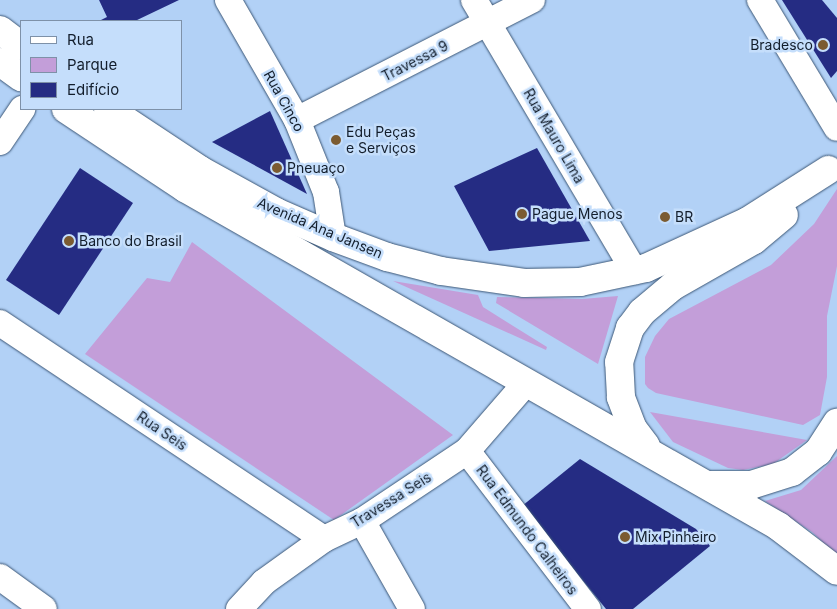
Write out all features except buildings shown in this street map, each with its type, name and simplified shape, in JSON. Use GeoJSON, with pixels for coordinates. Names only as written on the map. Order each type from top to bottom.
{"type":"FeatureCollection","features":[{"type":"Feature","properties":{"kind":"main road"},"geometry":{"type":"LineString","coordinates":[[0,30],[20,45]]}},
{"type":"Feature","properties":{"kind":"main road"},"geometry":{"type":"LineString","coordinates":[[0,62],[20,76]]}},
{"type":"Feature","properties":{"kind":"main road","name":"Avenida Ana Jansen"},"geometry":{"type":"LineString","coordinates":[[67,110],[184,188],[526,383],[710,485],[778,526],[837,571]]}},
{"type":"Feature","properties":{"kind":"main road","name":"Avenida Ana Jansen"},"geometry":{"type":"LineString","coordinates":[[110,110],[200,170],[276,212],[333,237],[388,257],[442,271],[524,283],[580,282],[634,271],[678,255],[748,221],[833,165]]}},
{"type":"Feature","properties":{"kind":"main road"},"geometry":{"type":"LineString","coordinates":[[652,452],[632,429],[621,397],[619,362],[630,328],[642,312],[674,286],[730,255],[772,226],[833,165]]}},
{"type":"Feature","properties":{"kind":"main road"},"geometry":{"type":"LineString","coordinates":[[710,485],[751,485],[792,472],[818,452],[837,424]]}},
{"type":"Feature","properties":{"kind":"street","name":"Rua Cinco"},"geometry":{"type":"LineString","coordinates":[[228,0],[297,120],[326,192],[333,237]]}},
{"type":"Feature","properties":{"kind":"street","name":"Rua Mauro Lima"},"geometry":{"type":"LineString","coordinates":[[474,0],[634,271]]}},
{"type":"Feature","properties":{"kind":"street","name":"Travessa 9"},"geometry":{"type":"LineString","coordinates":[[297,120],[532,0]]}},
{"type":"Feature","properties":{"kind":"street"},"geometry":{"type":"LineString","coordinates":[[760,0],[837,128]]}},
{"type":"Feature","properties":{"kind":"street"},"geometry":{"type":"LineString","coordinates":[[0,142],[21,110]]}},
{"type":"Feature","properties":{"kind":"street","name":"Rua Seis"},"geometry":{"type":"LineString","coordinates":[[0,324],[324,539]]}},
{"type":"Feature","properties":{"kind":"street","name":"Travessa Seis"},"geometry":{"type":"LineString","coordinates":[[242,607],[264,582],[324,539],[362,521],[467,451],[526,383]]}},
{"type":"Feature","properties":{"kind":"street","name":"Rua Edmundo Calheiros"},"geometry":{"type":"LineString","coordinates":[[467,451],[588,609]]}},
{"type":"Feature","properties":{"kind":"street"},"geometry":{"type":"LineString","coordinates":[[362,521],[412,609]]}},
{"type":"Feature","properties":{"kind":"street"},"geometry":{"type":"LineString","coordinates":[[0,577],[44,609]]}},
{"type":"Feature","properties":{"kind":"green space"},"geometry":{"type":"Polygon","coordinates":[[[837,189],[837,266],[827,316],[827,377],[820,415],[803,425],[656,393],[648,388],[645,384],[645,357],[655,336],[669,319],[771,265],[814,224],[837,189]]]}},
{"type":"Feature","properties":{"kind":"green space"},"geometry":{"type":"Polygon","coordinates":[[[192,242],[453,435],[334,520],[85,354],[147,278],[170,282],[192,242]]]}},
{"type":"Feature","properties":{"kind":"green space"},"geometry":{"type":"Polygon","coordinates":[[[393,281],[478,295],[483,307],[547,347],[546,350],[393,281]]]}},
{"type":"Feature","properties":{"kind":"green space"},"geometry":{"type":"Polygon","coordinates":[[[618,296],[598,364],[496,303],[497,297],[582,299],[618,296]]]}},
{"type":"Feature","properties":{"kind":"green space"},"geometry":{"type":"Polygon","coordinates":[[[650,412],[807,440],[773,464],[743,470],[728,468],[673,442],[650,412]]]}},
{"type":"Feature","properties":{"kind":"green space"},"geometry":{"type":"Polygon","coordinates":[[[837,456],[837,556],[812,532],[765,501],[801,490],[837,456]]]}},
{"type":"Feature","properties":{"kind":"place","name":"Bradesco"},"geometry":{"type":"Point","coordinates":[823,45]}},
{"type":"Feature","properties":{"kind":"place","name":"Edu Peças e Serviços"},"geometry":{"type":"Point","coordinates":[336,140]}},
{"type":"Feature","properties":{"kind":"place","name":"Pneuaço"},"geometry":{"type":"Point","coordinates":[277,168]}},
{"type":"Feature","properties":{"kind":"place","name":"Pague Menos"},"geometry":{"type":"Point","coordinates":[522,214]}},
{"type":"Feature","properties":{"kind":"place","name":"BR"},"geometry":{"type":"Point","coordinates":[665,217]}},
{"type":"Feature","properties":{"kind":"place","name":"Banco do Brasil"},"geometry":{"type":"Point","coordinates":[69,241]}},
{"type":"Feature","properties":{"kind":"place","name":"Mix Pinheiro"},"geometry":{"type":"Point","coordinates":[625,537]}}]}
